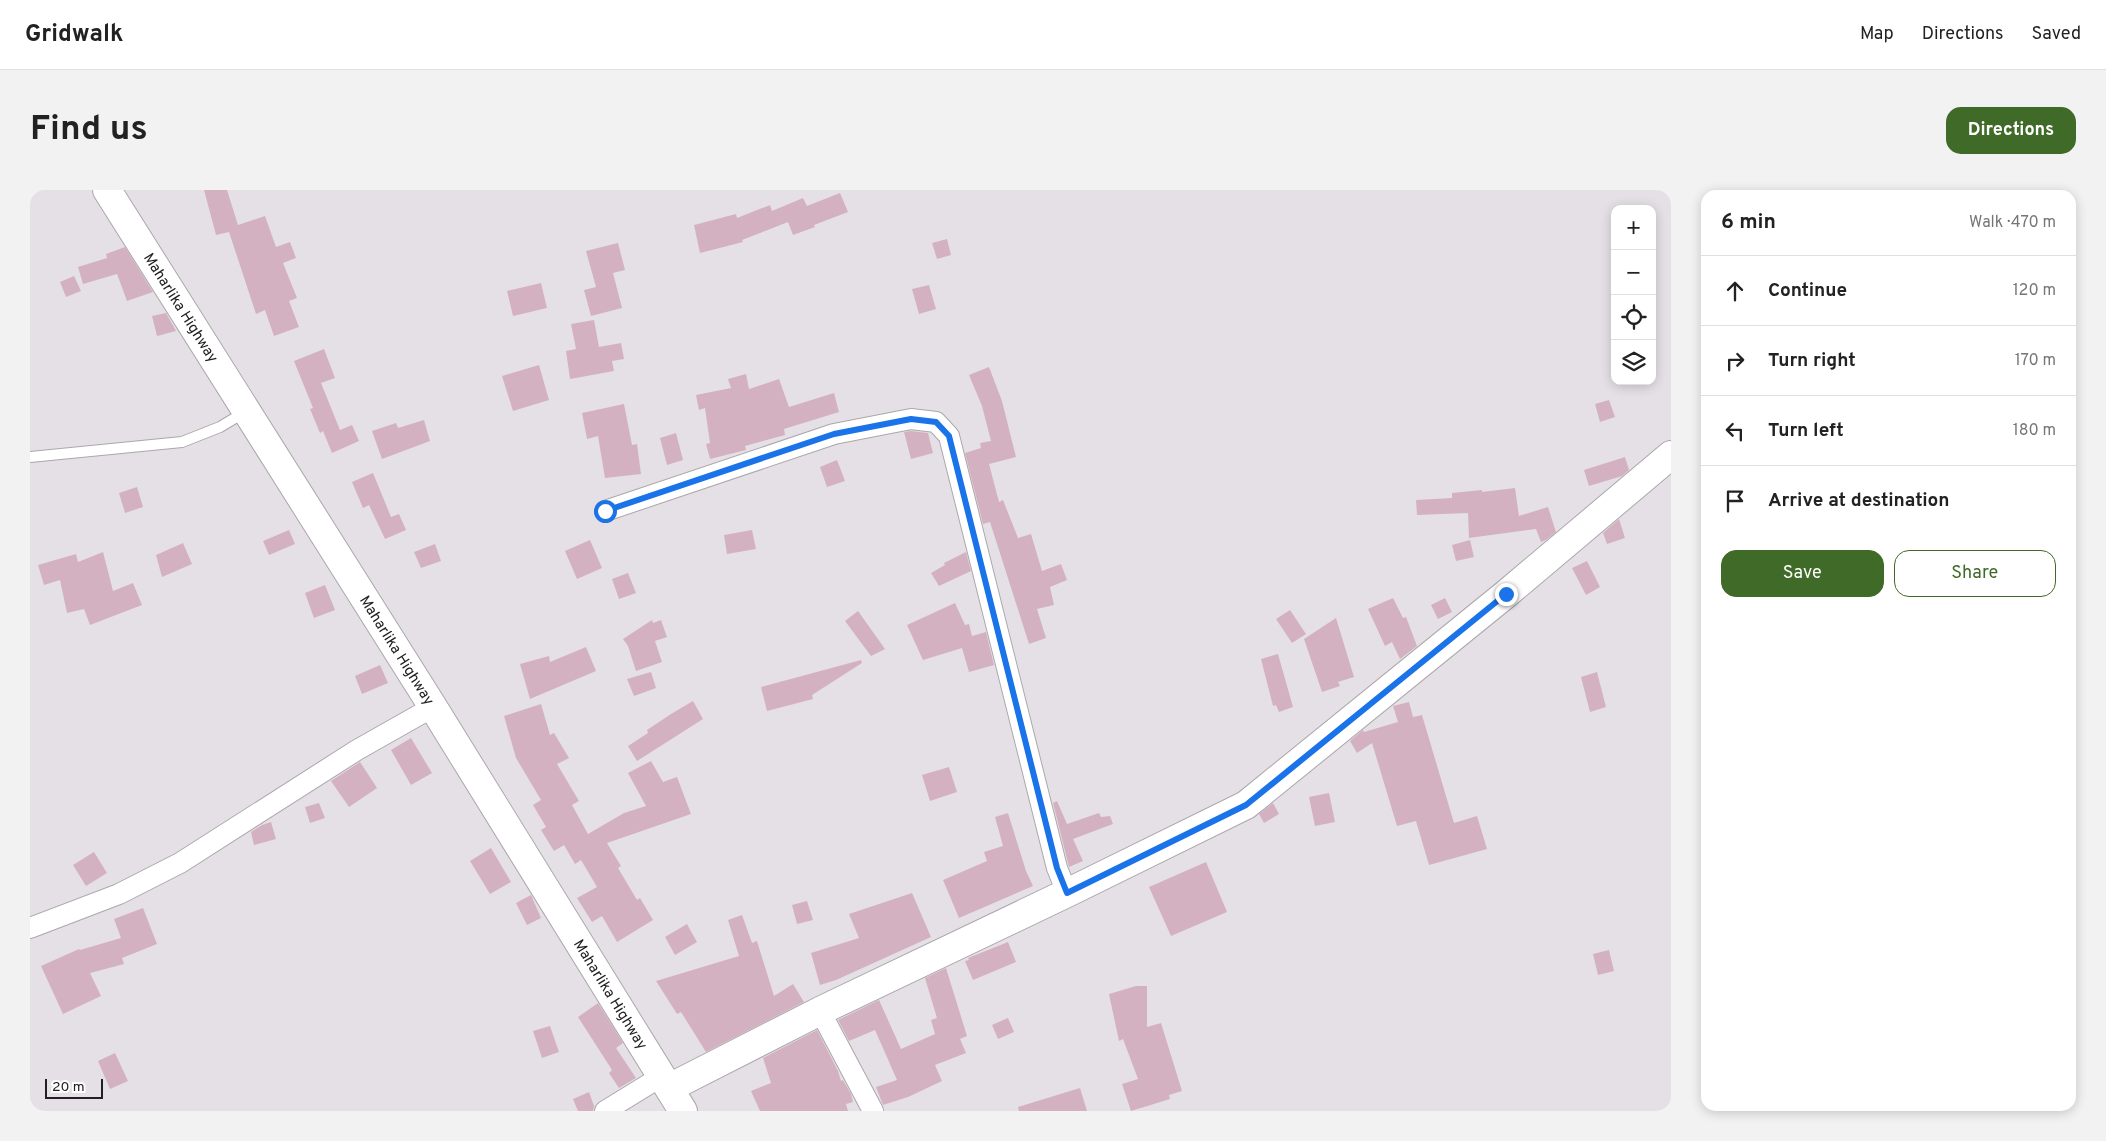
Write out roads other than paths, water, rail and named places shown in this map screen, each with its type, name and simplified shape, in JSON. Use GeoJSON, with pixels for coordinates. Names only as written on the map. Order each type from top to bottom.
{"type":"FeatureCollection","features":[{"type":"Feature","properties":{"kind":"main road","name":"Maharlika Highway"},"geometry":{"type":"LineString","coordinates":[[107,190],[433,708],[671,1092]]}},
{"type":"Feature","properties":{"kind":"main road"},"geometry":{"type":"LineString","coordinates":[[671,1092],[820,1011],[1246,805],[1506,594],[1671,455]]}},
{"type":"Feature","properties":{"kind":"street"},"geometry":{"type":"LineString","coordinates":[[605,511],[834,434],[911,419],[936,422],[949,436],[1057,868],[1067,893]]}},
{"type":"Feature","properties":{"kind":"street"},"geometry":{"type":"LineString","coordinates":[[30,928],[119,894],[180,863],[356,750],[433,708]]}},
{"type":"Feature","properties":{"kind":"street"},"geometry":{"type":"LineString","coordinates":[[820,1011],[873,1111]]}},
{"type":"Feature","properties":{"kind":"street"},"geometry":{"type":"LineString","coordinates":[[605,1111],[671,1092]]}},
{"type":"Feature","properties":{"kind":"lane"},"geometry":{"type":"LineString","coordinates":[[30,457],[182,442],[220,427],[246,412]]}}]}
